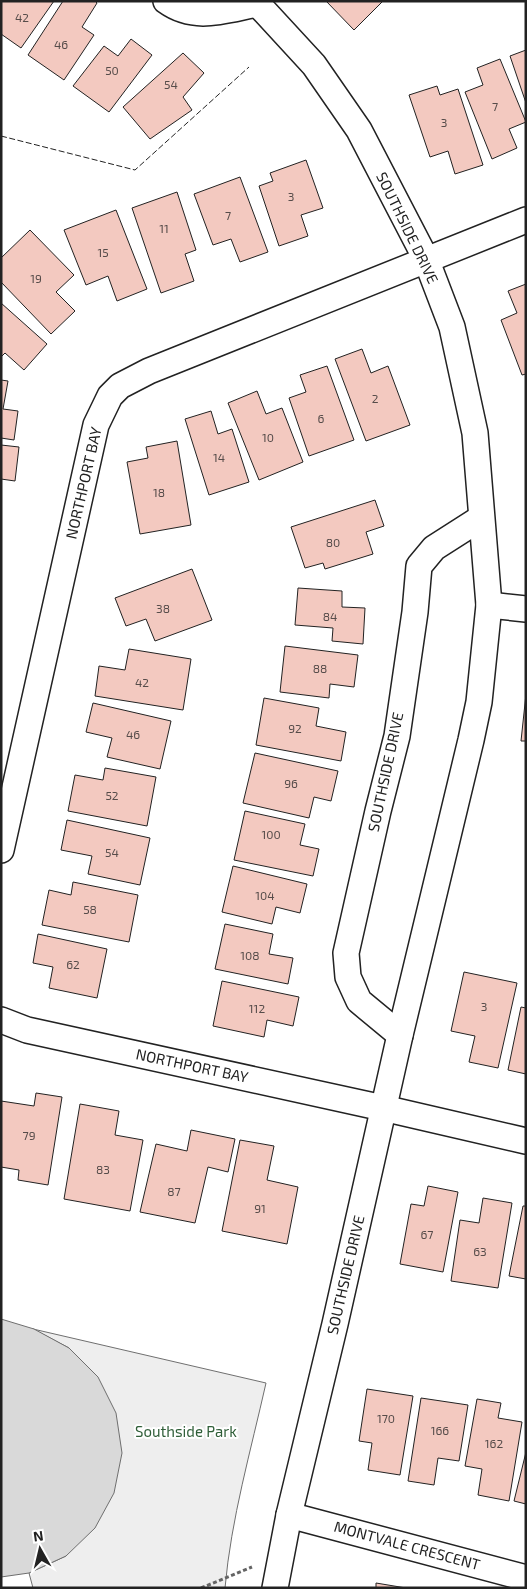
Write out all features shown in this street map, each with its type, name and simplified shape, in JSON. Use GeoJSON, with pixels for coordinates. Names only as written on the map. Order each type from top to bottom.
{"type":"FeatureCollection","features":[{"type":"Feature","properties":{"kind":"street","name":"SOUTHSIDE DRIVE"},"geometry":{"type":"LineString","coordinates":[[166,1],[176,8],[204,14],[256,2],[314,65],[359,130],[426,259],[452,327],[475,433],[489,605],[479,702],[471,740],[383,1108],[335,1324],[289,1515],[275,1588]]}},
{"type":"Feature","properties":{"kind":"street","name":"NORTHPORT BAY"},"geometry":{"type":"LineString","coordinates":[[1,850],[96,426],[110,396],[120,386],[149,371],[526,220]]}},
{"type":"Feature","properties":{"kind":"street","name":"SOUTHSIDE DRIVE"},"geometry":{"type":"LineString","coordinates":[[400,1035],[359,1001],[348,977],[346,953],[397,736],[420,566],[434,548],[482,518]]}},
{"type":"Feature","properties":{"kind":"street"},"geometry":{"type":"LineString","coordinates":[[489,605],[526,609]]}},
{"type":"Feature","properties":{"kind":"street","name":"NORTHPORT BAY"},"geometry":{"type":"LineString","coordinates":[[1,1020],[27,1030],[526,1141]]}},
{"type":"Feature","properties":{"kind":"street","name":"MONTVALE CRESCENT"},"geometry":{"type":"LineString","coordinates":[[289,1515],[526,1578]]}},
{"type":"Feature","properties":{"kind":"path"},"geometry":{"type":"LineString","coordinates":[[201,1588],[280,1556]]}},
{"type":"Feature","properties":{"kind":"green space","name":"Southside Park"},"geometry":{"type":"Polygon","coordinates":[[[33,1329],[266,1383],[237,1510],[225,1588],[33,1588],[29,1573],[66,1556],[69,1348],[33,1329]]]}},
{"type":"Feature","properties":{"kind":"shaded area"},"geometry":{"type":"Polygon","coordinates":[[[1,1319],[34,1329],[69,1348],[98,1377],[116,1413],[122,1453],[114,1493],[95,1528],[66,1556],[29,1573],[1,1577],[1,1319]]]}},
{"type":"Feature","properties":{"kind":"building"},"geometry":{"type":"Polygon","coordinates":[[[1,1],[54,1],[21,48],[1,34],[1,1]]]}},
{"type":"Feature","properties":{"kind":"building"},"geometry":{"type":"Polygon","coordinates":[[[63,1],[95,1],[97,3],[82,27],[94,35],[64,80],[28,55],[63,1]]]}},
{"type":"Feature","properties":{"kind":"building"},"geometry":{"type":"Polygon","coordinates":[[[326,1],[383,1],[354,30],[326,1]]]}},
{"type":"Feature","properties":{"kind":"building"},"geometry":{"type":"Polygon","coordinates":[[[131,39],[152,55],[109,112],[73,86],[104,46],[118,56],[131,39]]]}},
{"type":"Feature","properties":{"kind":"building"},"geometry":{"type":"Polygon","coordinates":[[[526,50],[526,103],[510,56],[526,50]]]}},
{"type":"Feature","properties":{"kind":"building"},"geometry":{"type":"Polygon","coordinates":[[[183,53],[204,73],[183,97],[192,110],[150,139],[123,107],[183,53]]]}},
{"type":"Feature","properties":{"kind":"building"},"geometry":{"type":"Polygon","coordinates":[[[500,59],[526,122],[509,129],[517,148],[492,159],[465,92],[483,85],[477,68],[500,59]]]}},
{"type":"Feature","properties":{"kind":"building"},"geometry":{"type":"Polygon","coordinates":[[[437,86],[440,95],[458,89],[483,165],[455,174],[448,151],[430,157],[409,95],[437,86]]]}},
{"type":"Feature","properties":{"kind":"building"},"geometry":{"type":"Polygon","coordinates":[[[306,160],[323,208],[301,215],[308,236],[279,246],[259,186],[273,181],[270,173],[306,160]]]}},
{"type":"Feature","properties":{"kind":"building"},"geometry":{"type":"Polygon","coordinates":[[[240,177],[268,252],[240,262],[231,239],[213,245],[194,194],[240,177]]]}},
{"type":"Feature","properties":{"kind":"building"},"geometry":{"type":"Polygon","coordinates":[[[177,192],[196,250],[185,254],[194,281],[161,293],[132,208],[177,192]]]}},
{"type":"Feature","properties":{"kind":"building"},"geometry":{"type":"Polygon","coordinates":[[[116,210],[147,289],[117,301],[108,276],[86,285],[64,230],[116,210]]]}},
{"type":"Feature","properties":{"kind":"building"},"geometry":{"type":"Polygon","coordinates":[[[30,230],[74,275],[56,292],[75,311],[51,334],[1,282],[1,258],[30,230]]]}},
{"type":"Feature","properties":{"kind":"building"},"geometry":{"type":"Polygon","coordinates":[[[526,284],[526,374],[522,375],[501,320],[517,313],[508,291],[526,284]]]}},
{"type":"Feature","properties":{"kind":"building"},"geometry":{"type":"Polygon","coordinates":[[[1,303],[47,344],[24,370],[5,353],[1,357],[1,303]]]}},
{"type":"Feature","properties":{"kind":"building"},"geometry":{"type":"Polygon","coordinates":[[[362,349],[371,373],[388,366],[410,425],[366,441],[335,359],[362,349]]]}},
{"type":"Feature","properties":{"kind":"building"},"geometry":{"type":"Polygon","coordinates":[[[327,366],[354,440],[309,456],[289,398],[306,392],[300,375],[327,366]]]}},
{"type":"Feature","properties":{"kind":"building"},"geometry":{"type":"Polygon","coordinates":[[[1,380],[8,381],[3,409],[18,411],[14,440],[1,438],[1,380]]]}},
{"type":"Feature","properties":{"kind":"building"},"geometry":{"type":"Polygon","coordinates":[[[257,391],[266,414],[282,408],[303,462],[259,480],[228,403],[257,391]]]}},
{"type":"Feature","properties":{"kind":"building"},"geometry":{"type":"Polygon","coordinates":[[[211,411],[218,434],[232,429],[249,482],[209,495],[185,419],[211,411]]]}},
{"type":"Feature","properties":{"kind":"building"},"geometry":{"type":"Polygon","coordinates":[[[177,441],[191,525],[140,534],[127,462],[148,458],[146,447],[177,441]]]}},
{"type":"Feature","properties":{"kind":"building"},"geometry":{"type":"Polygon","coordinates":[[[1,445],[19,447],[15,481],[1,479],[1,445]]]}},
{"type":"Feature","properties":{"kind":"building"},"geometry":{"type":"Polygon","coordinates":[[[375,500],[384,526],[366,532],[373,554],[325,569],[323,563],[305,568],[291,527],[375,500]]]}},
{"type":"Feature","properties":{"kind":"building"},"geometry":{"type":"Polygon","coordinates":[[[192,569],[212,620],[155,641],[146,619],[126,626],[115,598],[192,569]]]}},
{"type":"Feature","properties":{"kind":"building"},"geometry":{"type":"Polygon","coordinates":[[[298,588],[342,591],[342,607],[365,608],[363,644],[332,641],[333,628],[295,625],[298,588]]]}},
{"type":"Feature","properties":{"kind":"building"},"geometry":{"type":"Polygon","coordinates":[[[285,646],[358,655],[354,687],[330,684],[329,698],[280,692],[285,646]]]}},
{"type":"Feature","properties":{"kind":"building"},"geometry":{"type":"Polygon","coordinates":[[[129,649],[191,659],[183,710],[95,696],[99,666],[125,670],[129,649]]]}},
{"type":"Feature","properties":{"kind":"building"},"geometry":{"type":"Polygon","coordinates":[[[526,694],[526,741],[521,741],[526,694]]]}},
{"type":"Feature","properties":{"kind":"building"},"geometry":{"type":"Polygon","coordinates":[[[264,698],[319,708],[316,726],[346,732],[341,761],[256,745],[264,698]]]}},
{"type":"Feature","properties":{"kind":"building"},"geometry":{"type":"Polygon","coordinates":[[[93,703],[171,721],[160,769],[107,757],[112,738],[86,732],[93,703]]]}},
{"type":"Feature","properties":{"kind":"building"},"geometry":{"type":"Polygon","coordinates":[[[255,753],[338,771],[331,801],[314,797],[309,818],[243,803],[255,753]]]}},
{"type":"Feature","properties":{"kind":"building"},"geometry":{"type":"Polygon","coordinates":[[[105,768],[156,777],[147,826],[68,811],[75,775],[103,780],[105,768]]]}},
{"type":"Feature","properties":{"kind":"building"},"geometry":{"type":"Polygon","coordinates":[[[245,811],[305,824],[300,845],[319,849],[313,876],[234,860],[245,811]]]}},
{"type":"Feature","properties":{"kind":"building"},"geometry":{"type":"Polygon","coordinates":[[[67,820],[150,838],[140,885],[88,874],[92,856],[61,850],[67,820]]]}},
{"type":"Feature","properties":{"kind":"building"},"geometry":{"type":"Polygon","coordinates":[[[233,866],[307,884],[300,913],[276,907],[272,924],[222,912],[233,866]]]}},
{"type":"Feature","properties":{"kind":"building"},"geometry":{"type":"Polygon","coordinates":[[[73,882],[138,895],[129,942],[42,925],[49,890],[71,895],[73,882]]]}},
{"type":"Feature","properties":{"kind":"building"},"geometry":{"type":"Polygon","coordinates":[[[225,924],[273,934],[269,954],[293,958],[288,984],[215,969],[225,924]]]}},
{"type":"Feature","properties":{"kind":"building"},"geometry":{"type":"Polygon","coordinates":[[[38,934],[107,949],[97,998],[49,988],[53,967],[33,963],[38,934]]]}},
{"type":"Feature","properties":{"kind":"building"},"geometry":{"type":"Polygon","coordinates":[[[464,972],[517,983],[498,1068],[469,1062],[475,1036],[451,1031],[464,972]]]}},
{"type":"Feature","properties":{"kind":"building"},"geometry":{"type":"Polygon","coordinates":[[[222,981],[299,997],[293,1026],[267,1020],[264,1037],[213,1026],[222,981]]]}},
{"type":"Feature","properties":{"kind":"building"},"geometry":{"type":"Polygon","coordinates":[[[521,1007],[526,1008],[526,1074],[508,1070],[521,1007]]]}},
{"type":"Feature","properties":{"kind":"building"},"geometry":{"type":"Polygon","coordinates":[[[36,1093],[62,1097],[48,1185],[18,1180],[19,1170],[1,1167],[1,1101],[34,1106],[36,1093]]]}},
{"type":"Feature","properties":{"kind":"building"},"geometry":{"type":"Polygon","coordinates":[[[80,1104],[119,1111],[115,1135],[143,1140],[130,1211],[64,1199],[80,1104]]]}},
{"type":"Feature","properties":{"kind":"building"},"geometry":{"type":"Polygon","coordinates":[[[191,1130],[235,1139],[228,1172],[208,1167],[195,1223],[140,1212],[156,1144],[187,1151],[191,1130]]]}},
{"type":"Feature","properties":{"kind":"building"},"geometry":{"type":"Polygon","coordinates":[[[240,1140],[274,1146],[267,1180],[298,1187],[287,1244],[222,1231],[240,1140]]]}},
{"type":"Feature","properties":{"kind":"building"},"geometry":{"type":"Polygon","coordinates":[[[428,1186],[458,1192],[443,1272],[400,1264],[411,1204],[424,1206],[428,1186]]]}},
{"type":"Feature","properties":{"kind":"building"},"geometry":{"type":"Polygon","coordinates":[[[483,1198],[512,1203],[498,1288],[451,1281],[460,1220],[479,1223],[483,1198]]]}},
{"type":"Feature","properties":{"kind":"building"},"geometry":{"type":"Polygon","coordinates":[[[523,1206],[526,1206],[526,1279],[509,1276],[523,1206]]]}},
{"type":"Feature","properties":{"kind":"building"},"geometry":{"type":"Polygon","coordinates":[[[367,1389],[413,1396],[400,1475],[368,1470],[372,1443],[359,1441],[367,1389]]]}},
{"type":"Feature","properties":{"kind":"building"},"geometry":{"type":"Polygon","coordinates":[[[421,1398],[468,1405],[459,1461],[438,1458],[434,1485],[408,1481],[421,1398]]]}},
{"type":"Feature","properties":{"kind":"building"},"geometry":{"type":"Polygon","coordinates":[[[477,1399],[501,1403],[498,1418],[522,1422],[509,1501],[478,1495],[482,1469],[465,1466],[477,1399]]]}},
{"type":"Feature","properties":{"kind":"building"},"geometry":{"type":"Polygon","coordinates":[[[526,1452],[526,1504],[514,1501],[526,1452]]]}},
{"type":"Feature","properties":{"kind":"building"},"geometry":{"type":"Polygon","coordinates":[[[376,1583],[406,1588],[376,1588],[376,1583]]]}},
{"type":"Feature","properties":{"kind":"fence"},"geometry":{"type":"LineString","coordinates":[[1,136],[135,170],[249,67]]}}]}
